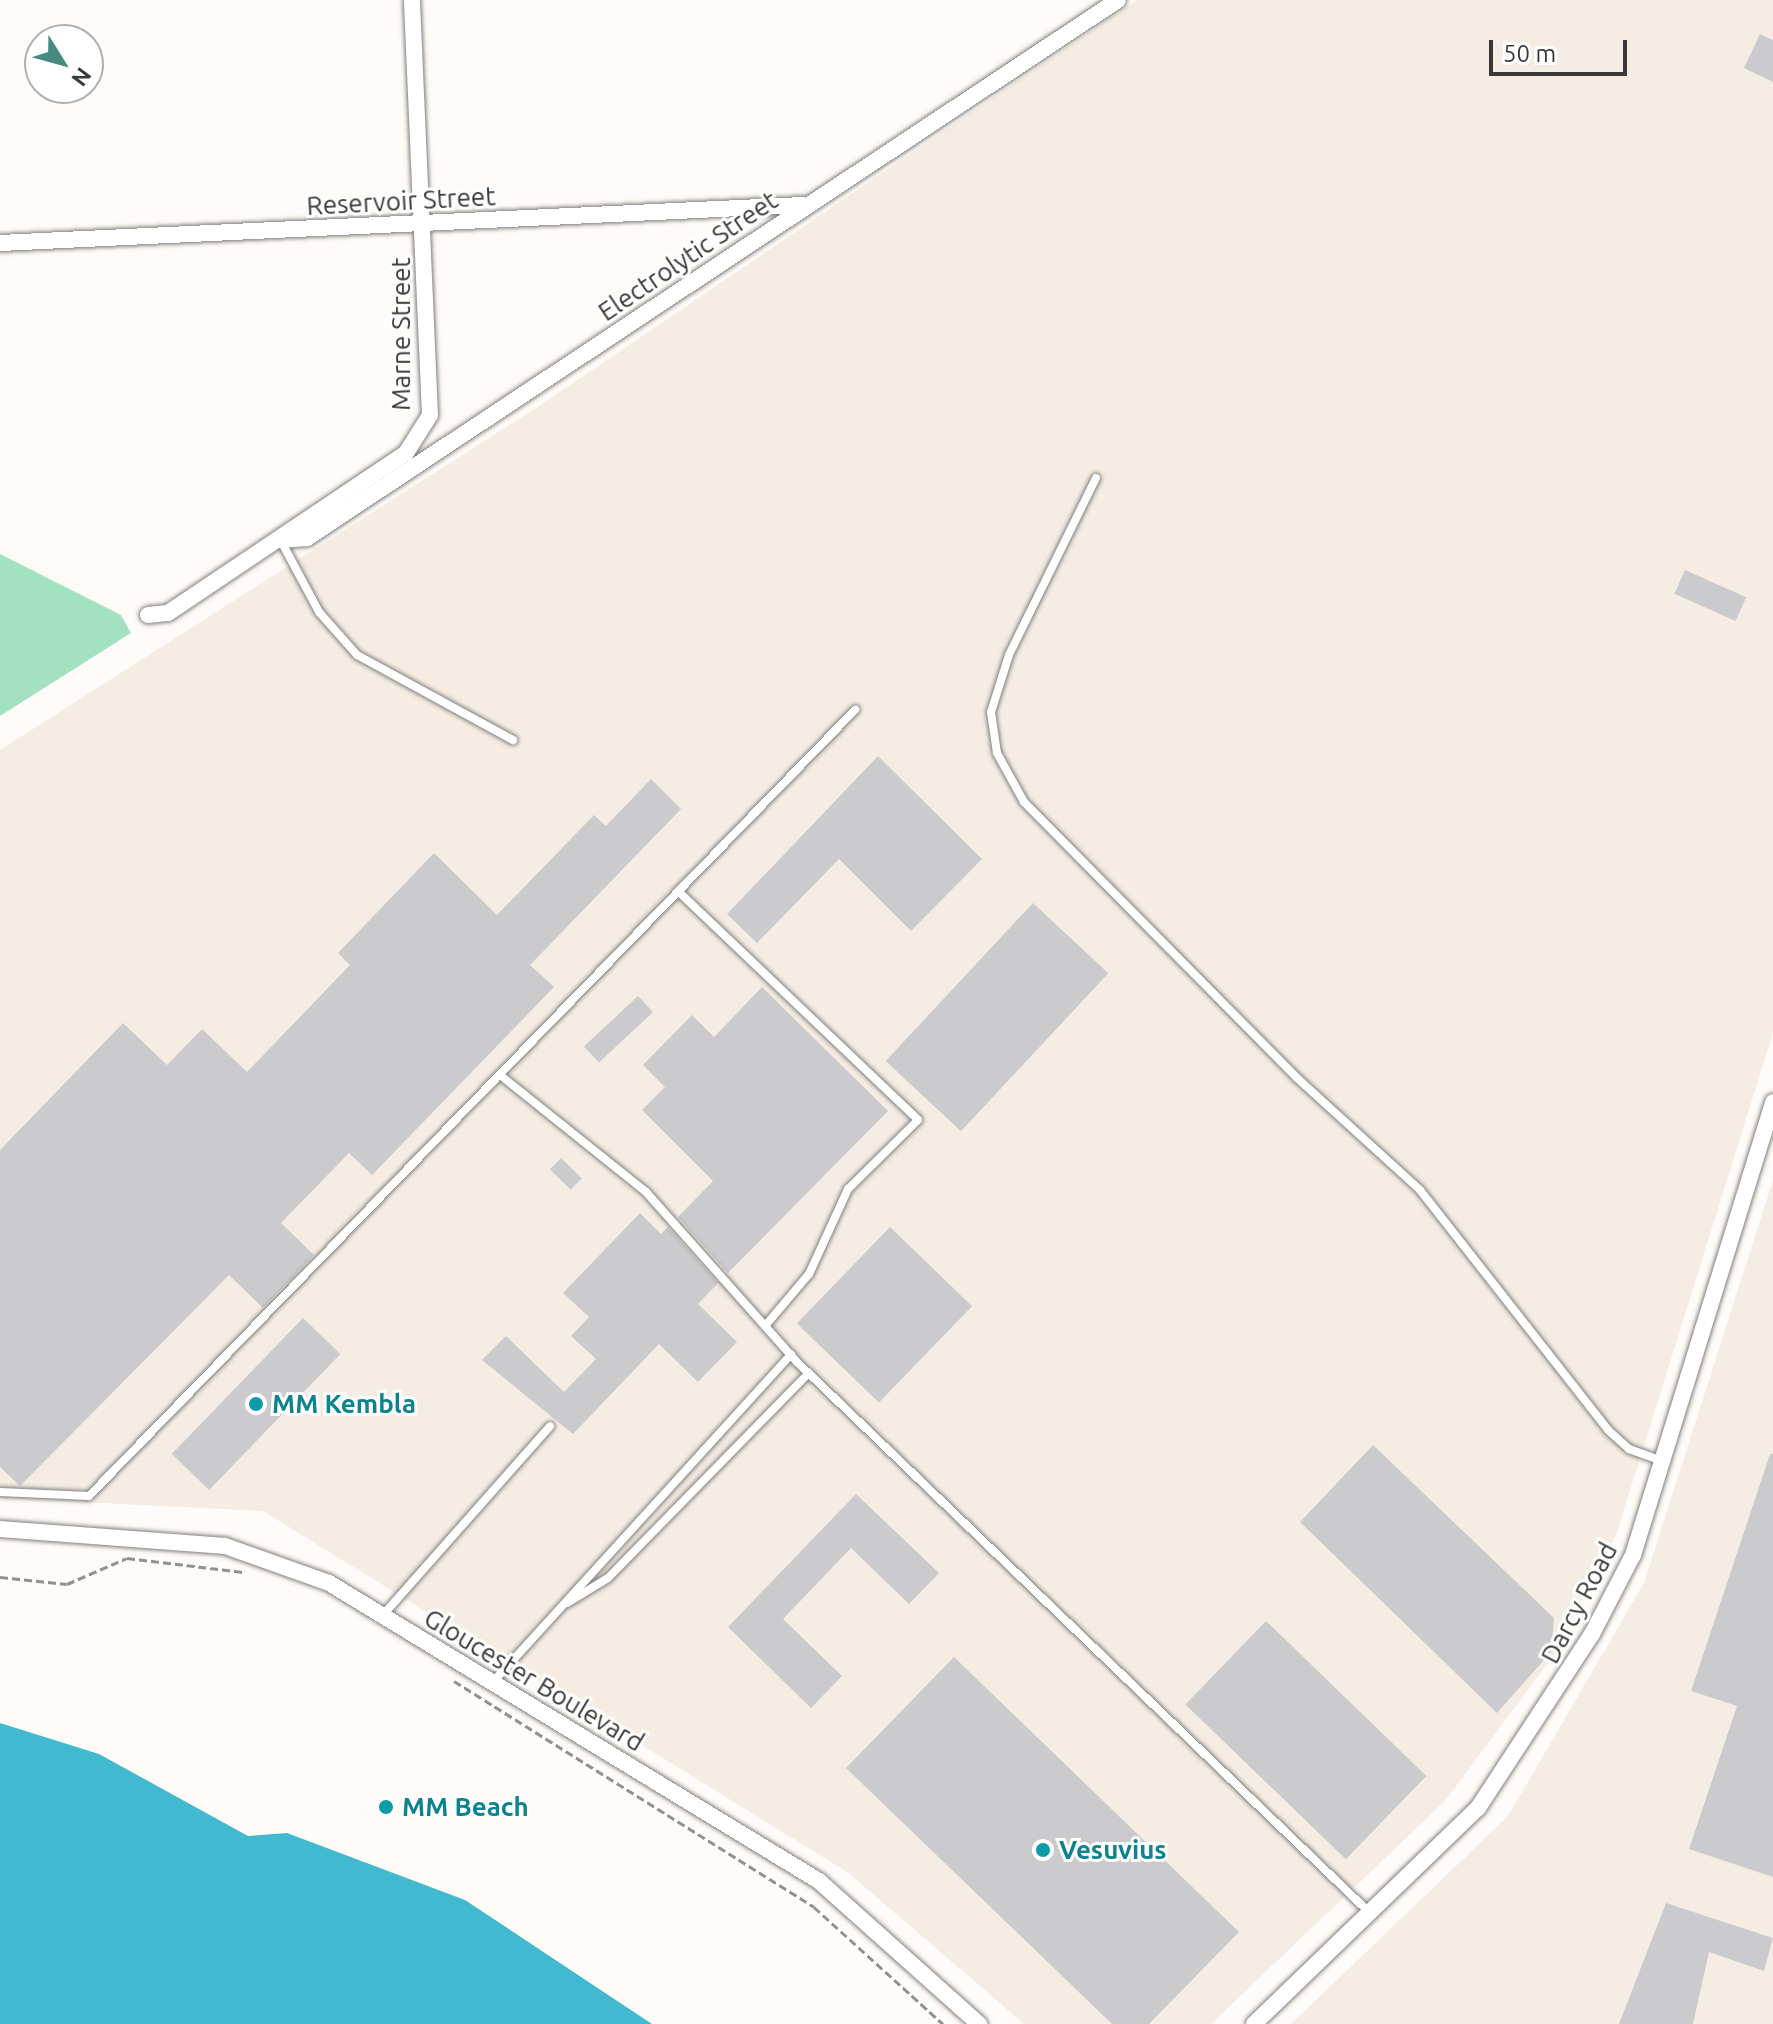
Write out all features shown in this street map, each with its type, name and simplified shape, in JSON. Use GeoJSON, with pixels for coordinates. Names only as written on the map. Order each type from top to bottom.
{"type":"FeatureCollection","features":[{"type":"Feature","properties":{"kind":"street","name":"Marne Street"},"geometry":{"type":"LineString","coordinates":[[148,615],[168,613],[406,453],[430,415],[425,224],[412,0]]}},
{"type":"Feature","properties":{"kind":"street","name":"Electrolytic Street"},"geometry":{"type":"LineString","coordinates":[[280,540],[307,538],[804,205],[1118,0]]}},
{"type":"Feature","properties":{"kind":"street","name":"Reservoir Street"},"geometry":{"type":"LineString","coordinates":[[0,243],[804,205]]}},
{"type":"Feature","properties":{"kind":"street","name":"Darcy Road"},"geometry":{"type":"LineString","coordinates":[[1254,2024],[1478,1808],[1539,1724],[1633,1555],[1773,1102]]}},
{"type":"Feature","properties":{"kind":"street","name":"Gloucester Boulevard"},"geometry":{"type":"LineString","coordinates":[[0,1529],[225,1546],[302,1569],[383,1615],[819,1881],[979,2024]]}},
{"type":"Feature","properties":{"kind":"lane"},"geometry":{"type":"LineString","coordinates":[[1096,478],[1009,655],[991,712],[997,753],[1024,802],[1297,1078],[1420,1190],[1608,1430],[1629,1449],[1662,1461]]}},
{"type":"Feature","properties":{"kind":"lane"},"geometry":{"type":"LineString","coordinates":[[280,540],[319,612],[357,655],[513,740]]}},
{"type":"Feature","properties":{"kind":"lane"},"geometry":{"type":"LineString","coordinates":[[0,1492],[89,1496],[681,894],[855,710]]}},
{"type":"Feature","properties":{"kind":"lane"},"geometry":{"type":"LineString","coordinates":[[681,894],[918,1120],[848,1189],[809,1274],[765,1326]]}},
{"type":"Feature","properties":{"kind":"lane"},"geometry":{"type":"LineString","coordinates":[[500,1075],[646,1192],[809,1373],[1369,1912]]}},
{"type":"Feature","properties":{"kind":"lane"},"geometry":{"type":"LineString","coordinates":[[493,1682],[791,1354]]}},
{"type":"Feature","properties":{"kind":"lane"},"geometry":{"type":"LineString","coordinates":[[561,1608],[608,1578],[809,1373]]}},
{"type":"Feature","properties":{"kind":"lane"},"geometry":{"type":"LineString","coordinates":[[383,1615],[550,1426]]}},
{"type":"Feature","properties":{"kind":"path"},"geometry":{"type":"LineString","coordinates":[[0,1577],[67,1584],[127,1558],[247,1572]]}},
{"type":"Feature","properties":{"kind":"path"},"geometry":{"type":"LineString","coordinates":[[440,1672],[814,1907],[943,2024]]}},
{"type":"Feature","properties":{"kind":"shaded area"},"geometry":{"type":"Polygon","coordinates":[[[1137,0],[1773,0],[1773,1033],[1616,1535],[1551,1659],[1445,1801],[1211,2024],[1024,2024],[847,1872],[263,1511],[0,1498],[0,750],[542,404],[1137,0]]]}},
{"type":"Feature","properties":{"kind":"shaded area"},"geometry":{"type":"Polygon","coordinates":[[[1773,1180],[1773,2024],[1291,2024],[1508,1816],[1644,1583],[1773,1180]]]}},
{"type":"Feature","properties":{"kind":"green space"},"geometry":{"type":"Polygon","coordinates":[[[0,554],[121,615],[131,633],[0,716],[0,554]]]}},
{"type":"Feature","properties":{"kind":"water"},"geometry":{"type":"Polygon","coordinates":[[[0,1723],[99,1754],[248,1836],[287,1833],[465,1900],[652,2024],[0,2024],[0,1723]]]}},
{"type":"Feature","properties":{"kind":"building"},"geometry":{"type":"Polygon","coordinates":[[[1760,34],[1773,40],[1773,82],[1744,68],[1760,34]]]}},
{"type":"Feature","properties":{"kind":"building"},"geometry":{"type":"Polygon","coordinates":[[[1685,570],[1746,597],[1736,621],[1674,594],[1685,570]]]}},
{"type":"Feature","properties":{"kind":"building"},"geometry":{"type":"Polygon","coordinates":[[[878,756],[982,859],[911,931],[839,859],[757,943],[727,914],[878,756]]]}},
{"type":"Feature","properties":{"kind":"building"},"geometry":{"type":"Polygon","coordinates":[[[651,779],[681,809],[530,965],[554,987],[372,1175],[349,1153],[281,1223],[314,1255],[263,1308],[229,1275],[20,1486],[0,1467],[0,1150],[123,1023],[167,1065],[202,1029],[247,1072],[350,965],[338,953],[434,853],[497,915],[594,815],[606,826],[651,779]]]}},
{"type":"Feature","properties":{"kind":"building"},"geometry":{"type":"Polygon","coordinates":[[[1033,903],[1108,973],[961,1131],[886,1061],[1033,903]]]}},
{"type":"Feature","properties":{"kind":"building"},"geometry":{"type":"Polygon","coordinates":[[[762,987],[888,1111],[728,1273],[678,1217],[713,1181],[642,1110],[665,1087],[643,1065],[692,1015],[714,1037],[762,987]]]}},
{"type":"Feature","properties":{"kind":"building"},"geometry":{"type":"Polygon","coordinates":[[[638,996],[653,1012],[599,1063],[584,1046],[638,996]]]}},
{"type":"Feature","properties":{"kind":"building"},"geometry":{"type":"Polygon","coordinates":[[[561,1158],[582,1178],[571,1190],[550,1170],[561,1158]]]}},
{"type":"Feature","properties":{"kind":"building"},"geometry":{"type":"Polygon","coordinates":[[[640,1213],[661,1234],[668,1227],[718,1283],[698,1304],[737,1342],[698,1382],[659,1344],[573,1434],[482,1360],[506,1336],[564,1392],[596,1359],[571,1336],[589,1317],[563,1293],[640,1213]]]}},
{"type":"Feature","properties":{"kind":"building"},"geometry":{"type":"Polygon","coordinates":[[[890,1227],[972,1306],[879,1403],[797,1323],[890,1227]]]}},
{"type":"Feature","properties":{"kind":"building","name":"MM Kembla"},"geometry":{"type":"Polygon","coordinates":[[[303,1318],[340,1354],[209,1490],[172,1454],[303,1318]]]}},
{"type":"Feature","properties":{"kind":"building"},"geometry":{"type":"Polygon","coordinates":[[[1373,1445],[1554,1618],[1551,1652],[1497,1713],[1300,1522],[1373,1445]]]}},
{"type":"Feature","properties":{"kind":"building"},"geometry":{"type":"Polygon","coordinates":[[[1770,1454],[1773,1454],[1773,1877],[1689,1849],[1737,1706],[1691,1691],[1770,1454]]]}},
{"type":"Feature","properties":{"kind":"building"},"geometry":{"type":"Polygon","coordinates":[[[856,1494],[939,1573],[909,1604],[851,1548],[783,1619],[842,1676],[811,1708],[728,1627],[856,1494]]]}},
{"type":"Feature","properties":{"kind":"building"},"geometry":{"type":"Polygon","coordinates":[[[1266,1621],[1426,1776],[1346,1859],[1185,1704],[1266,1621]]]}},
{"type":"Feature","properties":{"kind":"building","name":"Vesuvius"},"geometry":{"type":"Polygon","coordinates":[[[954,1657],[1239,1932],[1149,2024],[1112,2024],[846,1768],[954,1657]]]}},
{"type":"Feature","properties":{"kind":"building"},"geometry":{"type":"Polygon","coordinates":[[[1666,1903],[1773,1938],[1764,1971],[1709,1952],[1693,2024],[1619,2024],[1666,1903]]]}},
{"type":"Feature","properties":{"kind":"place","name":"MM Kembla"},"geometry":{"type":"Point","coordinates":[256,1404]}},
{"type":"Feature","properties":{"kind":"place","name":"MM Beach"},"geometry":{"type":"Point","coordinates":[386,1807]}},
{"type":"Feature","properties":{"kind":"place","name":"Vesuvius"},"geometry":{"type":"Point","coordinates":[1043,1850]}}]}
